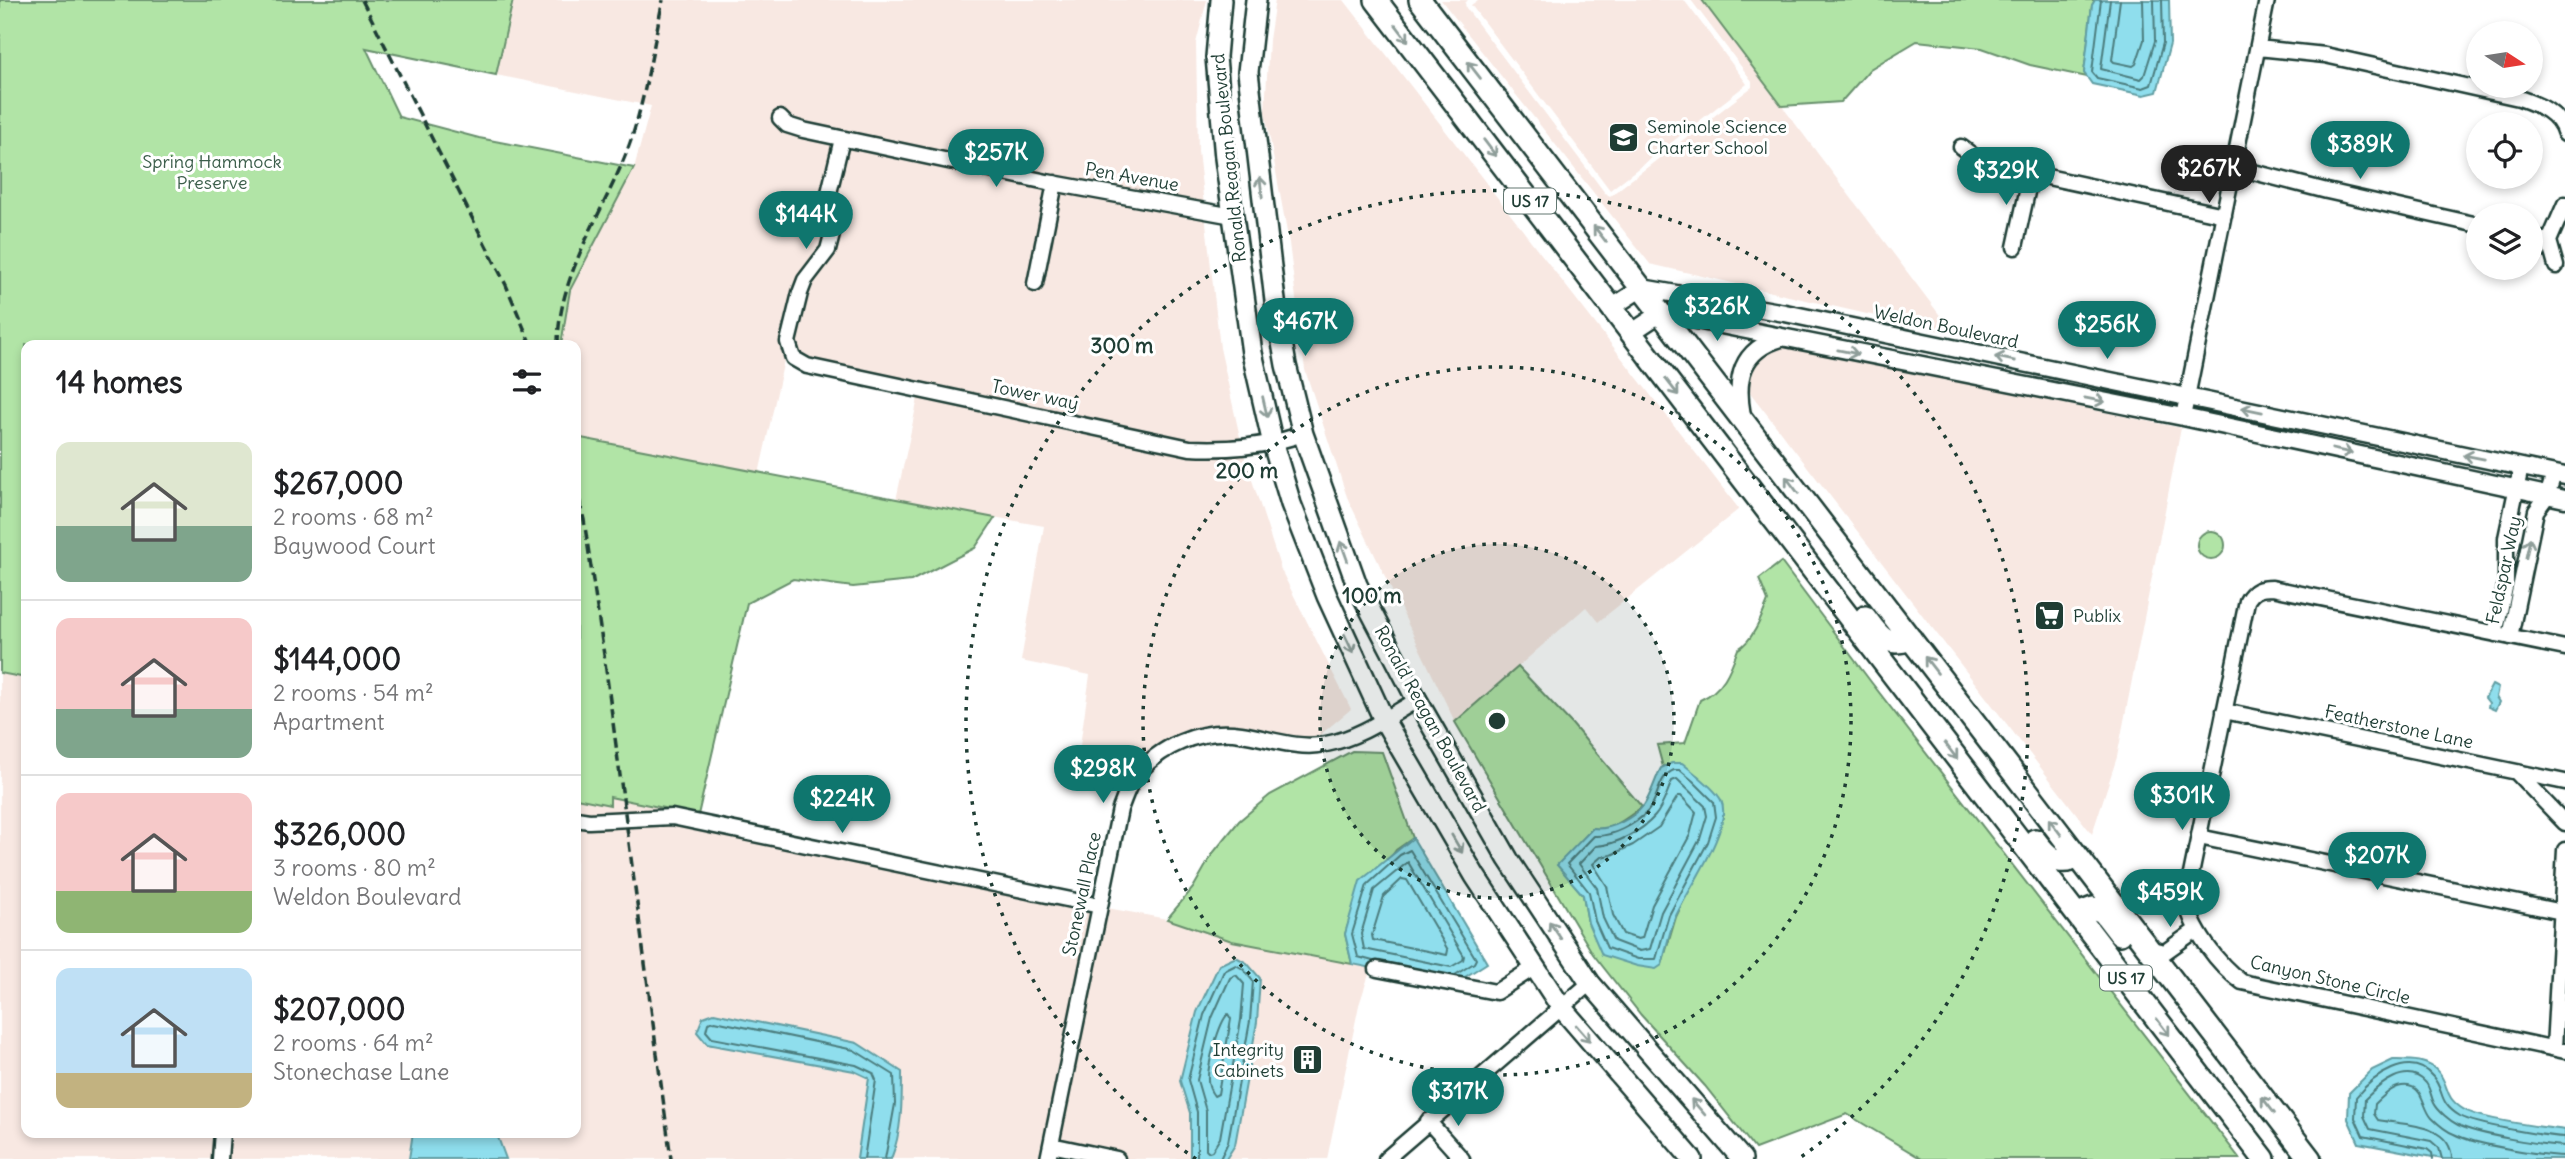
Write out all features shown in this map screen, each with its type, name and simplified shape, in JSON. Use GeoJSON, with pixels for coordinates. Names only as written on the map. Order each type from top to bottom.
{"type":"FeatureCollection","features":[{"type":"Feature","properties":{"kind":"main road","name":"Ronald Reagan Boulevard"},"geometry":{"type":"LineString","coordinates":[[1221,0],[1216,57],[1233,216],[1252,353],[1273,444],[1292,504],[1327,596],[1384,720],[1475,876],[1561,1007],[1692,1159]]}},
{"type":"Feature","properties":{"kind":"main road","name":"Ronald Reagan Boulevard"},"geometry":{"type":"LineString","coordinates":[[1256,0],[1248,72],[1276,309],[1303,434],[1357,585],[1417,700],[1508,859],[1590,983],[1742,1159]]}},
{"type":"Feature","properties":{"kind":"main road","name":"US 17"},"geometry":{"type":"LineString","coordinates":[[1377,0],[2264,1159]]}},
{"type":"Feature","properties":{"kind":"main road","name":"US 17"},"geometry":{"type":"LineString","coordinates":[[1420,0],[2310,1159]]}},
{"type":"Feature","properties":{"kind":"main road"},"geometry":{"type":"LineString","coordinates":[[1233,216],[1252,222],[1259,231],[1268,285],[1276,309]]}},
{"type":"Feature","properties":{"kind":"main road"},"geometry":{"type":"LineString","coordinates":[[1790,541],[1817,558],[1878,634],[1889,642],[1899,643],[1910,639]]}},
{"type":"Feature","properties":{"kind":"main road"},"geometry":{"type":"LineString","coordinates":[[1987,798],[2008,808],[2019,817],[2049,857],[2059,862],[2069,862],[2078,857]]}},
{"type":"Feature","properties":{"kind":"main road"},"geometry":{"type":"LineString","coordinates":[[2077,915],[2094,908],[2103,912],[2159,977],[2173,980]]}},
{"type":"Feature","properties":{"kind":"street"},"geometry":{"type":"LineString","coordinates":[[2183,417],[2267,0]]}},
{"type":"Feature","properties":{"kind":"street"},"geometry":{"type":"LineString","coordinates":[[2258,48],[2325,55],[2519,98],[2541,105],[2555,116],[2565,134]]}},
{"type":"Feature","properties":{"kind":"street","name":"Pen Avenue"},"geometry":{"type":"LineString","coordinates":[[780,118],[787,125],[842,139],[1233,216]]}},
{"type":"Feature","properties":{"kind":"street","name":"Tower way"},"geometry":{"type":"LineString","coordinates":[[842,139],[828,197],[834,227],[828,250],[805,280],[800,293],[788,342],[793,358],[807,366],[1190,447],[1222,449],[1273,444],[1303,434]]}},
{"type":"Feature","properties":{"kind":"street"},"geometry":{"type":"LineString","coordinates":[[1961,147],[1983,163],[2224,215]]}},
{"type":"Feature","properties":{"kind":"street"},"geometry":{"type":"LineString","coordinates":[[2234,166],[2327,191],[2466,222]]}},
{"type":"Feature","properties":{"kind":"street"},"geometry":{"type":"LineString","coordinates":[[2015,247],[2031,174]]}},
{"type":"Feature","properties":{"kind":"street"},"geometry":{"type":"LineString","coordinates":[[1035,284],[1055,183]]}},
{"type":"Feature","properties":{"kind":"street"},"geometry":{"type":"LineString","coordinates":[[2556,266],[2549,241],[2565,204]]}},
{"type":"Feature","properties":{"kind":"street"},"geometry":{"type":"LineString","coordinates":[[2543,240],[2549,241]]}},
{"type":"Feature","properties":{"kind":"street"},"geometry":{"type":"LineString","coordinates":[[1611,308],[1642,288]]}},
{"type":"Feature","properties":{"kind":"street","name":"Weldon Boulevard"},"geometry":{"type":"LineString","coordinates":[[1642,288],[1892,335],[2560,475]]}},
{"type":"Feature","properties":{"kind":"street"},"geometry":{"type":"LineString","coordinates":[[1631,333],[1661,313],[2183,417],[2565,499]]}},
{"type":"Feature","properties":{"kind":"street"},"geometry":{"type":"LineString","coordinates":[[1888,359],[1892,335]]}},
{"type":"Feature","properties":{"kind":"street"},"geometry":{"type":"LineString","coordinates":[[1742,420],[1738,396],[1739,377],[1746,361],[1758,348],[1781,338]]}},
{"type":"Feature","properties":{"kind":"street","name":"Feldspar Way"},"geometry":{"type":"LineString","coordinates":[[2510,637],[2513,584],[2506,538],[2521,467]]}},
{"type":"Feature","properties":{"kind":"street","name":"Feldspar Way"},"geometry":{"type":"LineString","coordinates":[[2495,634],[2536,511],[2560,475]]}},
{"type":"Feature","properties":{"kind":"street","name":"Canyon Stone Circle"},"geometry":{"type":"LineString","coordinates":[[2565,648],[2272,588],[2262,588],[2252,593],[2247,601],[2186,899],[2190,920],[2196,930],[2242,982],[2559,1049],[2561,912],[2565,850]]}},
{"type":"Feature","properties":{"kind":"street","name":"Stonewall Place"},"geometry":{"type":"LineString","coordinates":[[1049,1152],[1120,809],[1132,781],[1146,764],[1169,748],[1192,737],[1217,732],[1239,733],[1300,746],[1324,745],[1348,739],[1417,700]]}},
{"type":"Feature","properties":{"kind":"street","name":"Featherstone Lane"},"geometry":{"type":"LineString","coordinates":[[2224,711],[2565,782]]}},
{"type":"Feature","properties":{"kind":"street"},"geometry":{"type":"LineString","coordinates":[[2515,771],[2565,823]]}},
{"type":"Feature","properties":{"kind":"street"},"geometry":{"type":"LineString","coordinates":[[581,820],[672,817],[1100,906]]}},
{"type":"Feature","properties":{"kind":"street"},"geometry":{"type":"LineString","coordinates":[[2199,837],[2561,912]]}},
{"type":"Feature","properties":{"kind":"street"},"geometry":{"type":"LineString","coordinates":[[2149,950],[2165,952],[2196,930]]}},
{"type":"Feature","properties":{"kind":"street"},"geometry":{"type":"LineString","coordinates":[[1377,970],[1496,992],[1535,967]]}},
{"type":"Feature","properties":{"kind":"street"},"geometry":{"type":"LineString","coordinates":[[1385,1159],[1590,983]]}},
{"type":"Feature","properties":{"kind":"street"},"geometry":{"type":"LineString","coordinates":[[1428,1121],[1462,1159]]}},
{"type":"Feature","properties":{"kind":"street"},"geometry":{"type":"LineString","coordinates":[[220,1159],[222,1138]]}},
{"type":"Feature","properties":{"kind":"street"},"geometry":{"type":"LineString","coordinates":[[1049,1152],[1117,1159]]}},
{"type":"Feature","properties":{"kind":"shaded area"},"geometry":{"type":"Polygon","coordinates":[[[513,0],[1207,0],[1196,43],[1198,151],[1220,348],[1244,455],[1281,570],[1351,709],[1314,740],[1180,738],[1127,768],[1079,753],[1090,675],[1021,661],[1044,526],[896,500],[920,389],[784,360],[759,474],[581,438],[581,340],[562,340],[570,290],[634,168],[651,106],[496,75],[513,0]]]}},
{"type":"Feature","properties":{"kind":"shaded area"},"geometry":{"type":"Polygon","coordinates":[[[1275,0],[1344,0],[1739,509],[1598,622],[1586,607],[1455,722],[1347,497],[1305,370],[1289,243],[1265,112],[1269,40],[1275,0]]]}},
{"type":"Feature","properties":{"kind":"shaded area"},"geometry":{"type":"Polygon","coordinates":[[[1441,0],[1468,0],[1465,3],[1466,8],[1605,193],[1610,196],[1752,87],[1752,81],[1691,0],[1702,0],[1954,334],[1650,264],[1441,0]]]}},
{"type":"Feature","properties":{"kind":"shaded area","name":"Seminole Science Charter School"},"geometry":{"type":"Polygon","coordinates":[[[1478,0],[1684,0],[1747,84],[1610,190],[1471,5],[1478,0]]]}},
{"type":"Feature","properties":{"kind":"shaded area"},"geometry":{"type":"Polygon","coordinates":[[[1781,345],[2181,428],[2117,757],[2092,834],[1745,386],[1752,364],[1763,353],[1781,345]]]}},
{"type":"Feature","properties":{"kind":"shaded area"},"geometry":{"type":"Polygon","coordinates":[[[0,663],[21,668],[21,1138],[412,1138],[409,1159],[0,1159],[0,663]]]}},
{"type":"Feature","properties":{"kind":"shaded area"},"geometry":{"type":"Polygon","coordinates":[[[581,791],[698,815],[1091,905],[1167,919],[1232,941],[1371,968],[1359,1005],[1327,1159],[1226,1159],[1235,1145],[1257,1022],[1260,978],[1247,963],[1219,965],[1197,1012],[1190,1036],[1180,1081],[1190,1113],[1190,1158],[1193,1159],[891,1159],[896,1147],[902,1104],[902,1072],[854,1071],[869,1078],[857,1159],[506,1159],[498,1138],[581,1138],[581,791]]]}},
{"type":"Feature","properties":{"kind":"green space","name":"Spring Hammock Preserve"},"geometry":{"type":"Polygon","coordinates":[[[0,0],[513,0],[496,75],[366,48],[399,117],[479,138],[634,168],[570,290],[562,340],[21,340],[21,677],[0,673],[0,0]]]}},
{"type":"Feature","properties":{"kind":"green space"},"geometry":{"type":"Polygon","coordinates":[[[1702,0],[2095,0],[2092,5],[2084,73],[2087,77],[2030,65],[1982,48],[1917,41],[1870,69],[1841,102],[1782,106],[1702,0]]]}},
{"type":"Feature","properties":{"kind":"green space"},"geometry":{"type":"Polygon","coordinates":[[[581,438],[995,518],[975,548],[911,581],[853,587],[793,579],[747,603],[698,815],[610,797],[610,805],[581,799],[581,438]]]}},
{"type":"Feature","properties":{"kind":"green space"},"geometry":{"type":"Polygon","coordinates":[[[2211,531],[2221,535],[2225,545],[2221,555],[2211,559],[2201,555],[2197,545],[2201,535],[2211,531]]]}},
{"type":"Feature","properties":{"kind":"green space"},"geometry":{"type":"Polygon","coordinates":[[[1781,562],[2240,1159],[1922,1159],[1847,1114],[1755,1149],[1593,954],[1455,722],[1518,667],[1572,724],[1642,807],[1613,826],[1593,828],[1558,865],[1583,895],[1588,923],[1662,964],[1676,917],[1723,817],[1721,800],[1698,776],[1672,763],[1663,767],[1657,745],[1685,743],[1700,700],[1720,685],[1729,672],[1738,649],[1753,634],[1760,621],[1768,601],[1759,579],[1781,562]]]}},
{"type":"Feature","properties":{"kind":"green space"},"geometry":{"type":"Polygon","coordinates":[[[1352,751],[1382,752],[1413,838],[1396,850],[1351,915],[1345,934],[1352,964],[1232,941],[1167,919],[1193,888],[1213,853],[1239,821],[1270,795],[1352,751]]]}},
{"type":"Feature","properties":{"kind":"water"},"geometry":{"type":"Polygon","coordinates":[[[2095,0],[2169,0],[2170,44],[2157,92],[2144,95],[2092,84],[2084,73],[2092,5],[2095,0]]]}},
{"type":"Feature","properties":{"kind":"water"},"geometry":{"type":"Polygon","coordinates":[[[2492,685],[2498,688],[2496,697],[2499,702],[2495,710],[2488,707],[2489,703],[2485,698],[2492,685]]]}},
{"type":"Feature","properties":{"kind":"water"},"geometry":{"type":"Polygon","coordinates":[[[1672,763],[1682,763],[1709,785],[1721,800],[1723,812],[1715,842],[1675,918],[1662,965],[1656,969],[1602,955],[1588,923],[1583,895],[1557,865],[1593,828],[1614,825],[1640,810],[1661,768],[1672,763]]]}},
{"type":"Feature","properties":{"kind":"water"},"geometry":{"type":"Polygon","coordinates":[[[1413,838],[1487,963],[1454,984],[1352,964],[1345,934],[1360,881],[1413,838]]]}},
{"type":"Feature","properties":{"kind":"water"},"geometry":{"type":"Polygon","coordinates":[[[1236,957],[1247,963],[1260,978],[1257,1022],[1235,1145],[1226,1159],[1193,1159],[1190,1158],[1190,1113],[1180,1081],[1197,1012],[1219,965],[1236,957]]]}},
{"type":"Feature","properties":{"kind":"water"},"geometry":{"type":"Polygon","coordinates":[[[714,1013],[857,1043],[902,1072],[899,1127],[891,1159],[857,1159],[869,1078],[854,1071],[707,1044],[697,1032],[703,1017],[714,1013]]]}},
{"type":"Feature","properties":{"kind":"water"},"geometry":{"type":"Polygon","coordinates":[[[2393,1060],[2418,1061],[2435,1068],[2452,1100],[2471,1113],[2565,1130],[2565,1159],[2443,1159],[2359,1143],[2348,1119],[2349,1093],[2372,1070],[2393,1060]]]}},
{"type":"Feature","properties":{"kind":"water"},"geometry":{"type":"Polygon","coordinates":[[[412,1138],[498,1138],[506,1159],[409,1159],[412,1138]]]}},
{"type":"Feature","properties":{"kind":"railway"},"geometry":{"type":"LineString","coordinates":[[362,0],[506,285],[529,340]]}},
{"type":"Feature","properties":{"kind":"railway"},"geometry":{"type":"LineString","coordinates":[[558,340],[560,317],[575,265],[631,140],[663,0]]}},
{"type":"Feature","properties":{"kind":"railway"},"geometry":{"type":"LineString","coordinates":[[581,507],[604,655],[671,1159]]}},
{"type":"Feature","properties":{"kind":"place","name":"Seminole Science Charter School"},"geometry":{"type":"Point","coordinates":[1624,137]}},
{"type":"Feature","properties":{"kind":"place","name":"Publix"},"geometry":{"type":"Point","coordinates":[2050,616]}},
{"type":"Feature","properties":{"kind":"place","name":"Integrity Cabinets"},"geometry":{"type":"Point","coordinates":[1307,1060]}}]}
